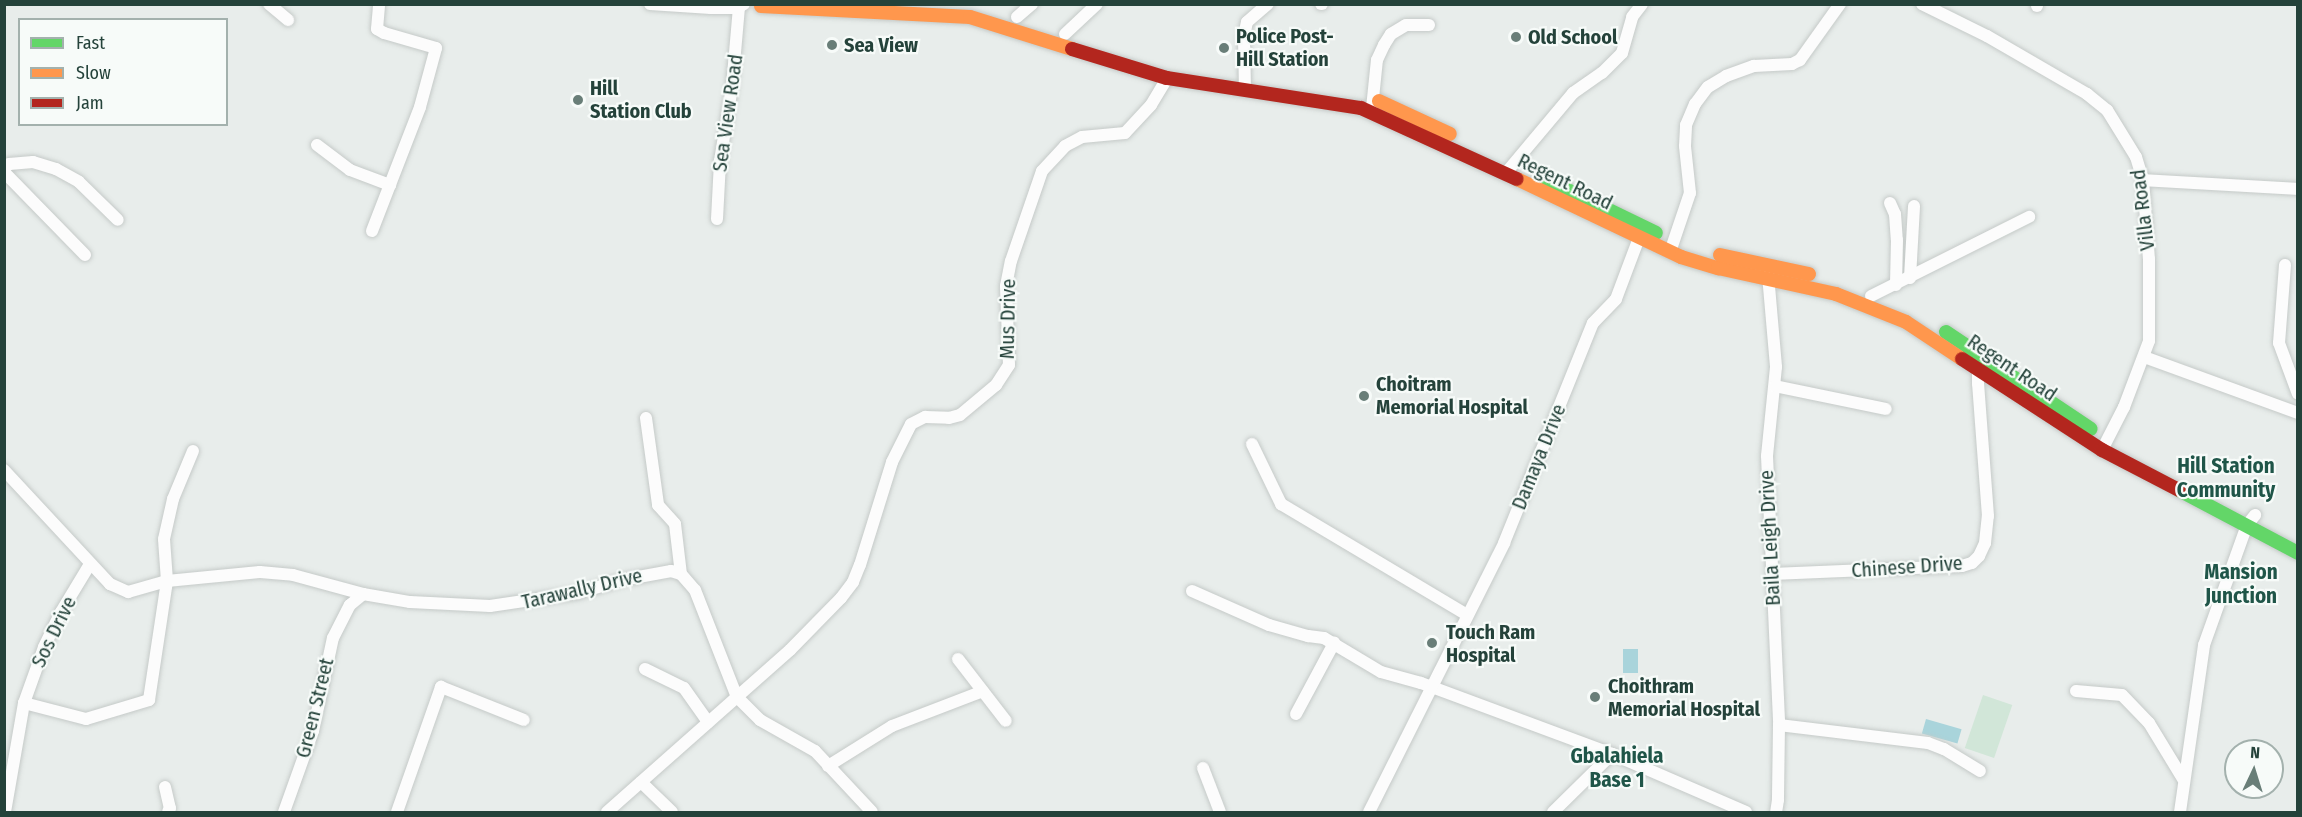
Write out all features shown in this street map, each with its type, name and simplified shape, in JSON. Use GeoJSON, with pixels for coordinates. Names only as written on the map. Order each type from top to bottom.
{"type":"FeatureCollection","features":[{"type":"Feature","properties":{"kind":"main road","name":"Regent Road"},"geometry":{"type":"LineString","coordinates":[[964,4],[1017,17],[1170,67],[1343,103],[1372,105]]}},
{"type":"Feature","properties":{"kind":"main road","name":"Regent Road"},"geometry":{"type":"LineString","coordinates":[[753,5],[929,9],[983,20],[1167,78],[1318,87],[1372,105],[1640,233],[1672,246],[1722,255],[1836,294],[1906,322],[1978,369],[2105,445],[2251,520],[2298,539]]}},
{"type":"Feature","properties":{"kind":"main road","name":"Regent Road"},"geometry":{"type":"LineString","coordinates":[[1768,272],[1803,272],[1914,314],[1989,358],[2105,445]]}},
{"type":"Feature","properties":{"kind":"main road","name":"Regent Road"},"geometry":{"type":"LineString","coordinates":[[2251,520],[2298,553]]}},
{"type":"Feature","properties":{"kind":"street"},"geometry":{"type":"LineString","coordinates":[[270,4],[288,20]]}},
{"type":"Feature","properties":{"kind":"street"},"geometry":{"type":"LineString","coordinates":[[372,231],[420,107],[436,48],[377,29],[379,4]]}},
{"type":"Feature","properties":{"kind":"street"},"geometry":{"type":"LineString","coordinates":[[650,4],[753,5]]}},
{"type":"Feature","properties":{"kind":"street"},"geometry":{"type":"LineString","coordinates":[[1017,17],[1032,4]]}},
{"type":"Feature","properties":{"kind":"street"},"geometry":{"type":"LineString","coordinates":[[1065,34],[1097,4]]}},
{"type":"Feature","properties":{"kind":"street"},"geometry":{"type":"LineString","coordinates":[[1245,83],[1244,36],[1247,22],[1268,4]]}},
{"type":"Feature","properties":{"kind":"street"},"geometry":{"type":"LineString","coordinates":[[1508,169],[1573,93],[1602,73],[1622,52],[1632,17],[1642,4]]}},
{"type":"Feature","properties":{"kind":"street"},"geometry":{"type":"LineString","coordinates":[[1672,246],[1690,193],[1685,146],[1686,125],[1695,104],[1708,87],[1726,76],[1754,66],[1792,64],[1800,60],[1840,4]]}},
{"type":"Feature","properties":{"kind":"street","name":"Villa Road"},"geometry":{"type":"LineString","coordinates":[[1922,4],[2061,77],[2100,104],[2123,134],[2136,157],[2143,180],[2150,316],[2149,341],[2105,445]]}},
{"type":"Feature","properties":{"kind":"street","name":"Sea View Road"},"geometry":{"type":"LineString","coordinates":[[717,219],[720,161],[736,57],[753,5]]}},
{"type":"Feature","properties":{"kind":"street"},"geometry":{"type":"LineString","coordinates":[[1372,105],[1377,60],[1391,34],[1406,25],[1429,25]]}},
{"type":"Feature","properties":{"kind":"street","name":"Mus Drive"},"geometry":{"type":"LineString","coordinates":[[737,697],[790,650],[841,598],[853,582],[892,462],[911,424],[925,417],[960,415],[1002,378],[1009,365],[1010,352],[1005,311],[1006,286],[1011,261],[1042,171],[1065,146],[1082,137],[1125,133],[1151,105],[1167,78]]}},
{"type":"Feature","properties":{"kind":"street"},"geometry":{"type":"LineString","coordinates":[[317,145],[350,170],[390,185]]}},
{"type":"Feature","properties":{"kind":"street"},"geometry":{"type":"LineString","coordinates":[[85,255],[4,170],[9,164],[33,162],[56,169],[79,182],[117,220]]}},
{"type":"Feature","properties":{"kind":"street"},"geometry":{"type":"LineString","coordinates":[[2143,180],[2298,189]]}},
{"type":"Feature","properties":{"kind":"street"},"geometry":{"type":"LineString","coordinates":[[1890,203],[1895,214],[1897,240],[1896,285]]}},
{"type":"Feature","properties":{"kind":"street"},"geometry":{"type":"LineString","coordinates":[[1910,278],[1914,206]]}},
{"type":"Feature","properties":{"kind":"street"},"geometry":{"type":"LineString","coordinates":[[1871,296],[2029,217]]}},
{"type":"Feature","properties":{"kind":"street","name":"Damaya Drive"},"geometry":{"type":"LineString","coordinates":[[1369,813],[1430,686],[1508,534],[1593,323],[1616,299],[1640,233]]}},
{"type":"Feature","properties":{"kind":"street"},"geometry":{"type":"LineString","coordinates":[[2285,265],[2279,343],[2298,394]]}},
{"type":"Feature","properties":{"kind":"street","name":"Baila Leigh Drive"},"geometry":{"type":"LineString","coordinates":[[1768,272],[1776,367],[1767,456],[1779,725],[1779,783],[1776,813]]}},
{"type":"Feature","properties":{"kind":"street"},"geometry":{"type":"LineString","coordinates":[[2144,357],[2298,412]]}},
{"type":"Feature","properties":{"kind":"street"},"geometry":{"type":"LineString","coordinates":[[1978,369],[1989,358]]}},
{"type":"Feature","properties":{"kind":"street","name":"Chinese Drive"},"geometry":{"type":"LineString","coordinates":[[1772,574],[1962,566],[1972,563],[1979,556],[1985,543],[1988,516],[1978,369]]}},
{"type":"Feature","properties":{"kind":"street"},"geometry":{"type":"LineString","coordinates":[[1775,386],[1886,409]]}},
{"type":"Feature","properties":{"kind":"street"},"geometry":{"type":"LineString","coordinates":[[646,418],[658,505],[675,524],[681,574],[694,590],[737,697],[760,720],[815,751],[872,813]]}},
{"type":"Feature","properties":{"kind":"street"},"geometry":{"type":"LineString","coordinates":[[1252,444],[1281,504],[1467,615]]}},
{"type":"Feature","properties":{"kind":"street"},"geometry":{"type":"LineString","coordinates":[[24,703],[86,719],[149,700],[167,581],[164,539],[173,499],[193,451]]}},
{"type":"Feature","properties":{"kind":"street"},"geometry":{"type":"LineString","coordinates":[[4,470],[90,564]]}},
{"type":"Feature","properties":{"kind":"street"},"geometry":{"type":"LineString","coordinates":[[2180,813],[2183,779],[2204,645],[2251,520]]}},
{"type":"Feature","properties":{"kind":"street","name":"Tarawally Drive"},"geometry":{"type":"LineString","coordinates":[[90,564],[110,584],[128,592],[167,581],[260,572],[293,575],[363,594],[410,602],[490,606],[578,593],[660,572],[681,574]]}},
{"type":"Feature","properties":{"kind":"street","name":"Sos Drive"},"geometry":{"type":"LineString","coordinates":[[5,813],[24,703],[44,648],[61,612],[90,564]]}},
{"type":"Feature","properties":{"kind":"street"},"geometry":{"type":"LineString","coordinates":[[1192,591],[1269,625],[1324,638],[1381,672],[1430,686],[1612,754],[1746,813]]}},
{"type":"Feature","properties":{"kind":"street","name":"Green Street"},"geometry":{"type":"LineString","coordinates":[[284,813],[313,731],[333,638],[350,605],[363,594]]}},
{"type":"Feature","properties":{"kind":"street"},"geometry":{"type":"LineString","coordinates":[[1296,714],[1334,643]]}},
{"type":"Feature","properties":{"kind":"street"},"geometry":{"type":"LineString","coordinates":[[958,659],[1006,721]]}},
{"type":"Feature","properties":{"kind":"street"},"geometry":{"type":"LineString","coordinates":[[645,669],[684,688],[708,722]]}},
{"type":"Feature","properties":{"kind":"street"},"geometry":{"type":"LineString","coordinates":[[397,813],[441,687],[524,720]]}},
{"type":"Feature","properties":{"kind":"street"},"geometry":{"type":"LineString","coordinates":[[828,766],[899,723],[983,691]]}},
{"type":"Feature","properties":{"kind":"street"},"geometry":{"type":"LineString","coordinates":[[2076,691],[2122,695],[2149,723],[2183,779]]}},
{"type":"Feature","properties":{"kind":"street"},"geometry":{"type":"LineString","coordinates":[[607,813],[737,697]]}},
{"type":"Feature","properties":{"kind":"street"},"geometry":{"type":"LineString","coordinates":[[1779,725],[1928,743],[1944,749],[1980,771]]}},
{"type":"Feature","properties":{"kind":"street"},"geometry":{"type":"LineString","coordinates":[[1553,813],[1612,754]]}},
{"type":"Feature","properties":{"kind":"street"},"geometry":{"type":"LineString","coordinates":[[1203,768],[1220,813]]}},
{"type":"Feature","properties":{"kind":"street"},"geometry":{"type":"LineString","coordinates":[[641,782],[672,813]]}},
{"type":"Feature","properties":{"kind":"street"},"geometry":{"type":"LineString","coordinates":[[165,787],[170,808],[168,813]]}},
{"type":"Feature","properties":{"kind":"green space"},"geometry":{"type":"Polygon","coordinates":[[[1983,695],[2012,705],[1994,758],[1965,748],[1983,695]]]}},
{"type":"Feature","properties":{"kind":"water"},"geometry":{"type":"Polygon","coordinates":[[[1623,649],[1638,649],[1638,673],[1623,673],[1623,649]]]}},
{"type":"Feature","properties":{"kind":"water"},"geometry":{"type":"Polygon","coordinates":[[[1926,719],[1962,729],[1957,744],[1922,733],[1926,719]]]}},
{"type":"Feature","properties":{"kind":"traffic: fast"},"geometry":{"type":"LineString","coordinates":[[1547,180],[1656,233]]}},
{"type":"Feature","properties":{"kind":"traffic: fast"},"geometry":{"type":"LineString","coordinates":[[1946,332],[2091,429]]}},
{"type":"Feature","properties":{"kind":"traffic: fast"},"geometry":{"type":"LineString","coordinates":[[2179,490],[2298,553]]}},
{"type":"Feature","properties":{"kind":"traffic: slow"},"geometry":{"type":"LineString","coordinates":[[761,6],[970,17],[1072,49]]}},
{"type":"Feature","properties":{"kind":"traffic: slow"},"geometry":{"type":"LineString","coordinates":[[1379,101],[1450,134]]}},
{"type":"Feature","properties":{"kind":"traffic: slow"},"geometry":{"type":"LineString","coordinates":[[1517,179],[1681,257],[1718,268],[1836,294],[1906,322],[1962,359]]}},
{"type":"Feature","properties":{"kind":"traffic: slow"},"geometry":{"type":"LineString","coordinates":[[1720,255],[1809,274]]}},
{"type":"Feature","properties":{"kind":"traffic: jam"},"geometry":{"type":"LineString","coordinates":[[1072,49],[1167,78],[1361,108],[1517,179]]}},
{"type":"Feature","properties":{"kind":"traffic: jam"},"geometry":{"type":"LineString","coordinates":[[1962,359],[2102,450],[2179,490]]}},
{"type":"Feature","properties":{"kind":"place","name":"Old School"},"geometry":{"type":"Point","coordinates":[1516,37]}},
{"type":"Feature","properties":{"kind":"place","name":"Sea View"},"geometry":{"type":"Point","coordinates":[832,45]}},
{"type":"Feature","properties":{"kind":"place","name":"Police Post- Hill Station"},"geometry":{"type":"Point","coordinates":[1224,48]}},
{"type":"Feature","properties":{"kind":"place","name":"Hill Station Club"},"geometry":{"type":"Point","coordinates":[578,100]}},
{"type":"Feature","properties":{"kind":"place","name":"Choitram Memorial Hospital"},"geometry":{"type":"Point","coordinates":[1364,396]}},
{"type":"Feature","properties":{"kind":"place","name":"Touch Ram Hospital"},"geometry":{"type":"Point","coordinates":[1432,643]}},
{"type":"Feature","properties":{"kind":"place","name":"Choithram Memorial Hospital"},"geometry":{"type":"Point","coordinates":[1595,697]}},
{"type":"Feature","properties":{"kind":"district","name":"Hill Station Community"},"geometry":{"type":"Point","coordinates":[2226,478]}},
{"type":"Feature","properties":{"kind":"district","name":"Mansion Junction"},"geometry":{"type":"Point","coordinates":[2241,584]}},
{"type":"Feature","properties":{"kind":"district","name":"Gbalahiela Base 1"},"geometry":{"type":"Point","coordinates":[1617,768]}}]}
